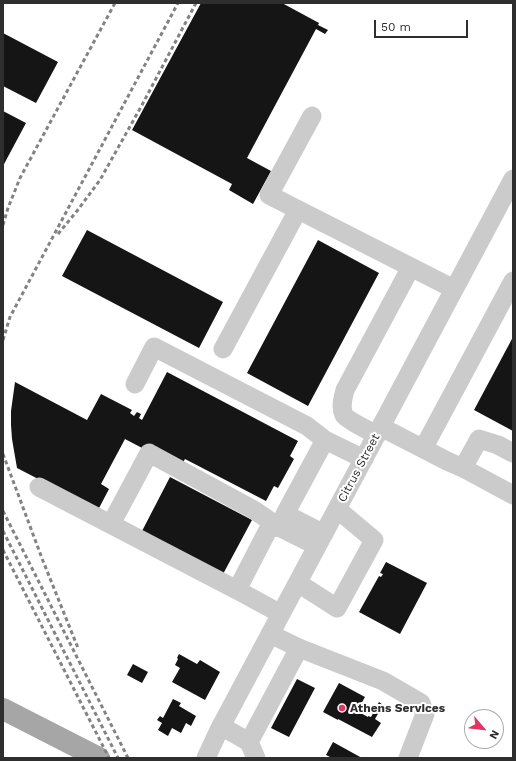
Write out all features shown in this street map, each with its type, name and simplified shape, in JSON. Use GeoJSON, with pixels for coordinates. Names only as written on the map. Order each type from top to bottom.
{"type":"FeatureCollection","features":[{"type":"Feature","properties":{"kind":"main road"},"geometry":{"type":"LineString","coordinates":[[3,709],[99,758]]}},
{"type":"Feature","properties":{"kind":"street"},"geometry":{"type":"LineString","coordinates":[[312,116],[269,195],[454,289]]}},
{"type":"Feature","properties":{"kind":"street","name":"Citrus Street"},"geometry":{"type":"LineString","coordinates":[[206,758],[221,726],[513,179]]}},
{"type":"Feature","properties":{"kind":"street"},"geometry":{"type":"LineString","coordinates":[[223,349],[298,210]]}},
{"type":"Feature","properties":{"kind":"street"},"geometry":{"type":"LineString","coordinates":[[411,267],[345,390],[342,401],[344,415],[349,420],[424,449],[513,495]]}},
{"type":"Feature","properties":{"kind":"street"},"geometry":{"type":"LineString","coordinates":[[424,449],[513,281]]}},
{"type":"Feature","properties":{"kind":"street"},"geometry":{"type":"LineString","coordinates":[[135,384],[154,347],[306,426],[325,440],[364,459]]}},
{"type":"Feature","properties":{"kind":"street"},"geometry":{"type":"LineString","coordinates":[[463,468],[479,439],[498,445],[513,453]]}},
{"type":"Feature","properties":{"kind":"street"},"geometry":{"type":"LineString","coordinates":[[320,540],[286,514],[325,440]]}},
{"type":"Feature","properties":{"kind":"street"},"geometry":{"type":"LineString","coordinates":[[111,524],[149,453],[254,510],[279,527],[320,540]]}},
{"type":"Feature","properties":{"kind":"street"},"geometry":{"type":"LineString","coordinates":[[39,487],[244,593],[281,614]]}},
{"type":"Feature","properties":{"kind":"street"},"geometry":{"type":"LineString","coordinates":[[298,583],[337,608],[374,540],[337,509]]}},
{"type":"Feature","properties":{"kind":"street"},"geometry":{"type":"LineString","coordinates":[[244,593],[269,528],[279,527]]}},
{"type":"Feature","properties":{"kind":"street"},"geometry":{"type":"LineString","coordinates":[[270,634],[299,648],[383,681],[421,703],[425,714],[408,758]]}},
{"type":"Feature","properties":{"kind":"street"},"geometry":{"type":"LineString","coordinates":[[221,726],[253,750],[299,648]]}},
{"type":"Feature","properties":{"kind":"building"},"geometry":{"type":"Polygon","coordinates":[[[201,3],[282,3],[319,23],[318,25],[328,30],[325,34],[316,29],[247,158],[271,171],[253,204],[229,190],[232,184],[132,130],[201,3]]]}},
{"type":"Feature","properties":{"kind":"building"},"geometry":{"type":"Polygon","coordinates":[[[3,33],[58,62],[36,103],[3,86],[3,33]]]}},
{"type":"Feature","properties":{"kind":"building"},"geometry":{"type":"Polygon","coordinates":[[[3,111],[26,123],[3,166],[3,111]]]}},
{"type":"Feature","properties":{"kind":"building"},"geometry":{"type":"Polygon","coordinates":[[[87,230],[223,302],[199,348],[62,276],[87,230]]]}},
{"type":"Feature","properties":{"kind":"building"},"geometry":{"type":"Polygon","coordinates":[[[318,240],[379,273],[308,406],[247,373],[318,240]]]}},
{"type":"Feature","properties":{"kind":"building"},"geometry":{"type":"Polygon","coordinates":[[[513,337],[513,431],[474,410],[513,337]]]}},
{"type":"Feature","properties":{"kind":"building"},"geometry":{"type":"Polygon","coordinates":[[[167,372],[298,441],[290,456],[294,459],[278,488],[274,486],[266,501],[185,459],[180,468],[125,439],[101,484],[109,489],[98,510],[17,468],[11,425],[11,411],[15,382],[87,420],[101,394],[132,410],[130,413],[134,416],[137,412],[141,414],[139,418],[142,420],[167,372]]]}},
{"type":"Feature","properties":{"kind":"building"},"geometry":{"type":"Polygon","coordinates":[[[170,477],[252,520],[222,576],[141,533],[170,477]]]}},
{"type":"Feature","properties":{"kind":"building"},"geometry":{"type":"Polygon","coordinates":[[[386,562],[427,583],[400,634],[359,612],[379,576],[381,577],[383,574],[380,573],[386,562]]]}},
{"type":"Feature","properties":{"kind":"building"},"geometry":{"type":"Polygon","coordinates":[[[179,654],[197,664],[200,660],[220,672],[205,700],[172,682],[180,668],[175,665],[179,654]]]}},
{"type":"Feature","properties":{"kind":"building"},"geometry":{"type":"Polygon","coordinates":[[[133,664],[148,672],[142,683],[127,675],[133,664]]]}},
{"type":"Feature","properties":{"kind":"building"},"geometry":{"type":"Polygon","coordinates":[[[297,679],[315,688],[289,737],[271,728],[297,679]]]}},
{"type":"Feature","properties":{"kind":"building","name":"Athens Services"},"geometry":{"type":"Polygon","coordinates":[[[339,683],[365,697],[357,711],[368,717],[371,717],[379,702],[383,705],[375,719],[381,723],[372,737],[323,712],[339,683]]]}},
{"type":"Feature","properties":{"kind":"building"},"geometry":{"type":"Polygon","coordinates":[[[173,699],[181,703],[179,706],[196,716],[191,726],[186,723],[181,733],[172,728],[168,736],[158,730],[162,723],[157,720],[160,716],[163,718],[173,699]]]}},
{"type":"Feature","properties":{"kind":"building"},"geometry":{"type":"Polygon","coordinates":[[[333,742],[362,758],[332,758],[326,755],[333,742]]]}},
{"type":"Feature","properties":{"kind":"railway"},"geometry":{"type":"LineString","coordinates":[[3,225],[20,178],[115,3]]}},
{"type":"Feature","properties":{"kind":"railway"},"geometry":{"type":"LineString","coordinates":[[3,340],[10,317],[178,3]]}},
{"type":"Feature","properties":{"kind":"railway"},"geometry":{"type":"LineString","coordinates":[[58,234],[100,180],[196,3]]}},
{"type":"Feature","properties":{"kind":"railway"},"geometry":{"type":"LineString","coordinates":[[3,454],[43,561],[78,648]]}},
{"type":"Feature","properties":{"kind":"railway"},"geometry":{"type":"LineString","coordinates":[[3,511],[128,758]]}},
{"type":"Feature","properties":{"kind":"railway"},"geometry":{"type":"LineString","coordinates":[[3,531],[118,758]]}},
{"type":"Feature","properties":{"kind":"railway"},"geometry":{"type":"LineString","coordinates":[[3,550],[109,758]]}},
{"type":"Feature","properties":{"kind":"place","name":"Athens Services"},"geometry":{"type":"Point","coordinates":[342,708]}}]}
